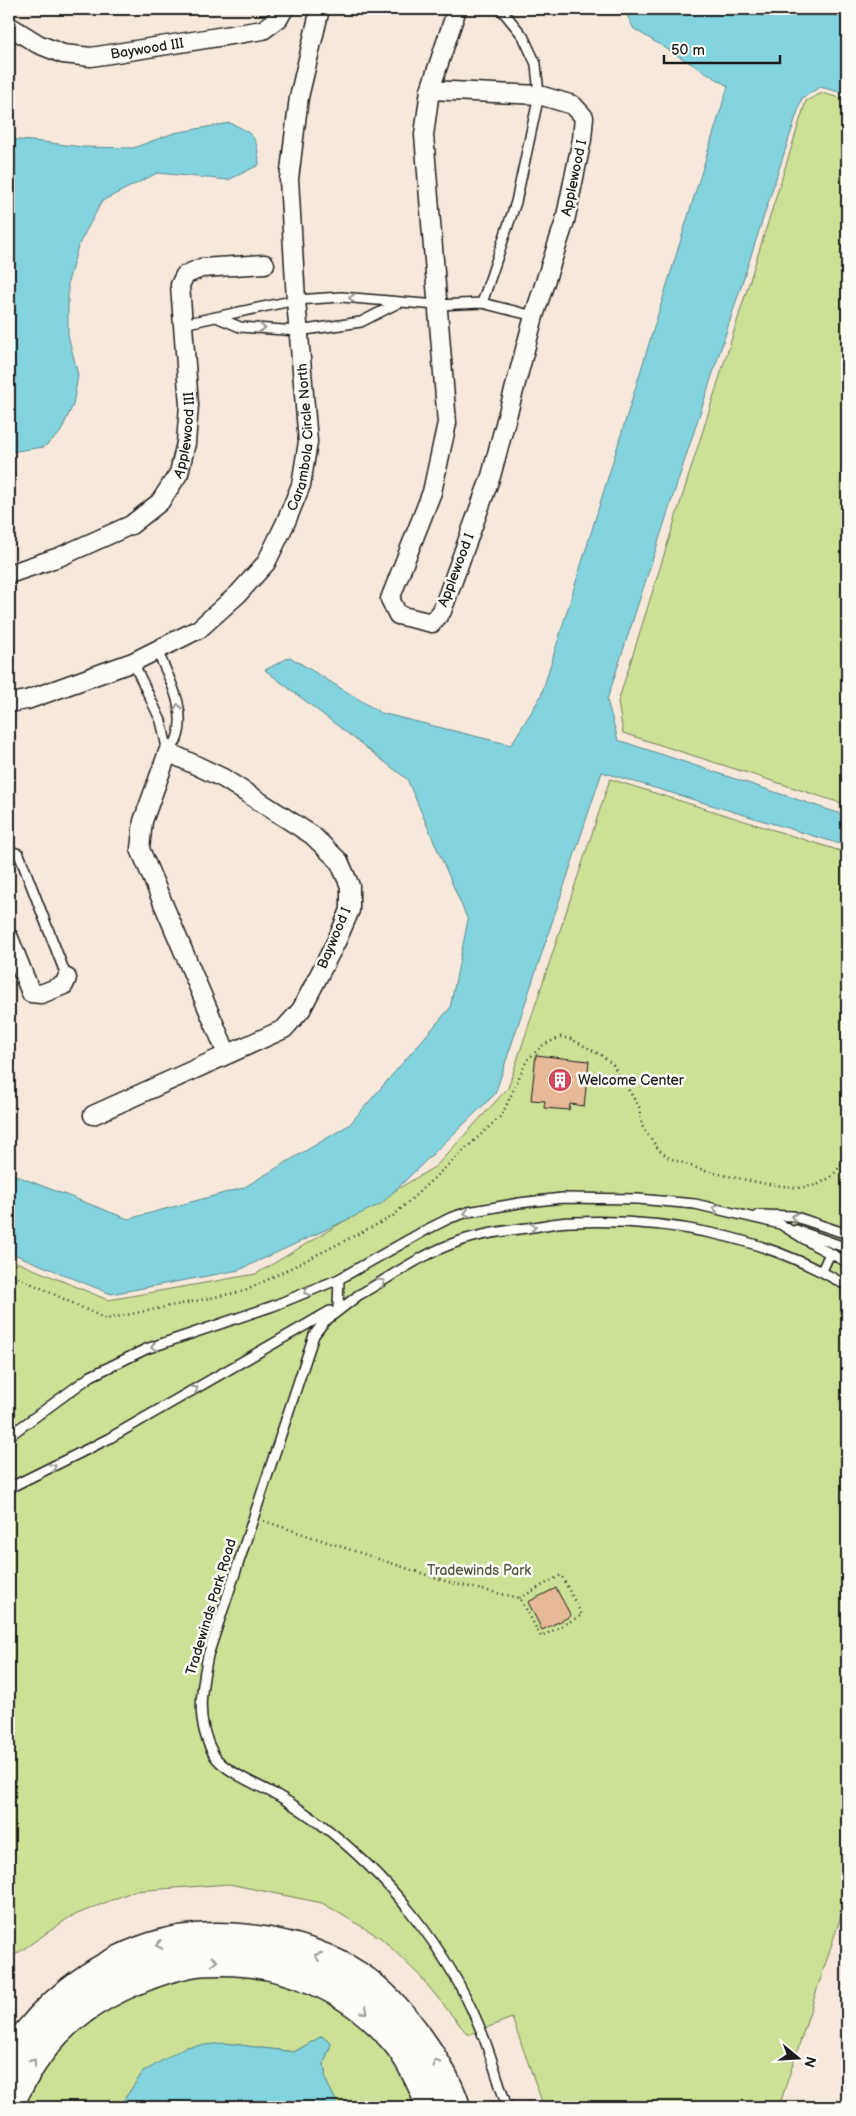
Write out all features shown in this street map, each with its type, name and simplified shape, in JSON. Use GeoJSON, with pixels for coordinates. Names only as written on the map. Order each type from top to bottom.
{"type":"FeatureCollection","features":[{"type":"Feature","properties":{"kind":"highway"},"geometry":{"type":"LineString","coordinates":[[9,2060],[18,2044],[48,2010],[77,1986],[102,1969],[129,1955],[153,1946],[182,1941],[218,1937],[252,1939],[288,1946],[324,1958],[358,1976],[408,2022],[439,2067],[456,2107]]}},
{"type":"Feature","properties":{"kind":"highway"},"geometry":{"type":"LineString","coordinates":[[9,2105],[23,2075],[52,2038],[82,2010],[154,1973],[198,1962],[248,1961],[285,1969],[322,1983],[361,2006],[394,2038],[421,2083],[431,2107]]}},
{"type":"Feature","properties":{"kind":"street","name":"Baywood III"},"geometry":{"type":"LineString","coordinates":[[9,26],[38,44],[63,54],[91,57],[263,30],[278,18],[284,9]]}},
{"type":"Feature","properties":{"kind":"street","name":"Carambola Circle North"},"geometry":{"type":"LineString","coordinates":[[9,703],[45,694],[133,662],[199,629],[238,594],[266,563],[285,524],[301,485],[308,442],[298,331],[289,179],[298,97],[320,9]]}},
{"type":"Feature","properties":{"kind":"street","name":"Applewood I"},"geometry":{"type":"LineString","coordinates":[[430,90],[540,95],[573,104],[584,117],[582,139],[565,221],[534,316],[491,476],[442,611],[432,623],[398,614],[390,599],[432,492],[447,423],[424,135],[430,90],[456,9]]}},
{"type":"Feature","properties":{"kind":"street","name":"Applewood III"},"geometry":{"type":"LineString","coordinates":[[9,574],[59,557],[131,525],[160,502],[179,473],[186,443],[189,405],[180,285],[185,275],[201,268],[265,264]]}},
{"type":"Feature","properties":{"kind":"street"},"geometry":{"type":"LineString","coordinates":[[168,752],[143,821],[140,849],[227,1054]]}},
{"type":"Feature","properties":{"kind":"street","name":"Baywood I"},"geometry":{"type":"LineString","coordinates":[[93,1115],[284,1029],[301,1010],[350,910],[350,886],[339,861],[312,835],[223,778],[168,752]]}},
{"type":"Feature","properties":{"kind":"street"},"geometry":{"type":"LineString","coordinates":[[9,938],[31,993],[40,994],[64,985],[67,978]]}},
{"type":"Feature","properties":{"kind":"lane"},"geometry":{"type":"LineString","coordinates":[[482,303],[516,202],[540,95],[536,64],[523,36],[501,9]]}},
{"type":"Feature","properties":{"kind":"lane"},"geometry":{"type":"LineString","coordinates":[[183,324],[296,300],[340,297],[437,305],[482,303],[534,316]]}},
{"type":"Feature","properties":{"kind":"lane"},"geometry":{"type":"LineString","coordinates":[[216,317],[240,327],[298,331],[361,322],[400,302]]}},
{"type":"Feature","properties":{"kind":"lane"},"geometry":{"type":"LineString","coordinates":[[157,650],[178,701],[180,720],[177,739],[168,752]]}},
{"type":"Feature","properties":{"kind":"lane"},"geometry":{"type":"LineString","coordinates":[[133,662],[161,721],[168,752]]}},
{"type":"Feature","properties":{"kind":"lane"},"geometry":{"type":"LineString","coordinates":[[9,854],[13,852],[19,854],[67,978]]}},
{"type":"Feature","properties":{"kind":"lane"},"geometry":{"type":"LineString","coordinates":[[9,1436],[91,1376],[146,1349],[273,1306],[339,1279],[450,1218],[468,1212],[519,1202],[562,1198],[638,1199],[694,1204],[780,1224],[847,1248]]}},
{"type":"Feature","properties":{"kind":"lane"},"geometry":{"type":"LineString","coordinates":[[741,1214],[793,1216],[847,1234]]}},
{"type":"Feature","properties":{"kind":"lane","name":"Tradewinds Park Road"},"geometry":{"type":"LineString","coordinates":[[9,1488],[108,1439],[435,1252],[455,1243],[484,1234],[571,1222],[636,1223],[709,1232],[776,1251],[822,1271],[847,1286]]}},
{"type":"Feature","properties":{"kind":"lane"},"geometry":{"type":"LineString","coordinates":[[780,1224],[814,1246],[830,1252],[847,1262]]}},
{"type":"Feature","properties":{"kind":"lane"},"geometry":{"type":"LineString","coordinates":[[822,1271],[830,1252]]}},
{"type":"Feature","properties":{"kind":"lane"},"geometry":{"type":"LineString","coordinates":[[338,1307],[339,1279]]}},
{"type":"Feature","properties":{"kind":"lane","name":"Tradewinds Park Road"},"geometry":{"type":"LineString","coordinates":[[360,1294],[324,1322],[314,1335],[208,1655],[201,1688],[200,1708],[214,1756],[232,1771],[279,1797],[318,1822],[358,1856],[410,1910],[462,1990],[481,2029],[507,2107]]}},
{"type":"Feature","properties":{"kind":"path"},"geometry":{"type":"LineString","coordinates":[[9,1273],[106,1320],[245,1291],[392,1217],[502,1115],[527,1060],[543,1044],[561,1037],[571,1039],[603,1056],[613,1065],[639,1107],[642,1126],[660,1150],[669,1158],[705,1171],[760,1184],[798,1188],[817,1185],[831,1177],[847,1153]]}},
{"type":"Feature","properties":{"kind":"path"},"geometry":{"type":"LineString","coordinates":[[254,1518],[451,1582],[520,1598],[561,1575],[582,1615],[541,1637],[520,1598]]}},
{"type":"Feature","properties":{"kind":"green space"},"geometry":{"type":"Polygon","coordinates":[[[822,93],[847,100],[847,805],[623,733],[618,702],[806,101],[822,93]]]}},
{"type":"Feature","properties":{"kind":"green space","name":"Tradewinds Park"},"geometry":{"type":"Polygon","coordinates":[[[610,779],[847,853],[847,1897],[779,2107],[544,2107],[512,2018],[468,2035],[420,1976],[381,1938],[322,1903],[229,1884],[134,1891],[70,1917],[9,1959],[9,1259],[108,1300],[256,1274],[436,1166],[508,1088],[610,779]]]}},
{"type":"Feature","properties":{"kind":"green space"},"geometry":{"type":"Polygon","coordinates":[[[266,1967],[367,2019],[427,2107],[339,2107],[326,2081],[324,2063],[331,2044],[322,2036],[294,2052],[224,2043],[143,2072],[119,2107],[21,2107],[43,2067],[75,2027],[161,1975],[266,1967]]]}},
{"type":"Feature","properties":{"kind":"water"},"geometry":{"type":"Polygon","coordinates":[[[624,9],[818,9],[847,19],[847,94],[820,87],[802,98],[607,700],[618,740],[847,816],[847,846],[602,772],[495,1094],[381,1204],[239,1270],[111,1294],[9,1252],[9,1173],[128,1219],[243,1188],[349,1125],[450,1008],[468,920],[407,779],[265,670],[290,657],[381,713],[511,745],[541,696],[728,86],[634,29],[624,9]]]}},
{"type":"Feature","properties":{"kind":"water"},"geometry":{"type":"Polygon","coordinates":[[[230,123],[245,130],[256,142],[259,165],[228,180],[157,173],[102,201],[78,246],[68,282],[68,335],[78,375],[73,405],[60,433],[44,447],[9,452],[9,139],[82,147],[133,148],[174,133],[230,123]]]}},
{"type":"Feature","properties":{"kind":"water"},"geometry":{"type":"Polygon","coordinates":[[[322,2036],[331,2044],[324,2063],[326,2081],[339,2107],[119,2107],[143,2072],[185,2047],[224,2043],[294,2052],[322,2036]]]}},
{"type":"Feature","properties":{"kind":"building","name":"Welcome Center"},"geometry":{"type":"Polygon","coordinates":[[[536,1055],[589,1061],[584,1106],[570,1104],[569,1110],[544,1108],[545,1101],[531,1100],[536,1055]]]}},
{"type":"Feature","properties":{"kind":"building"},"geometry":{"type":"Polygon","coordinates":[[[556,1588],[571,1616],[542,1630],[528,1602],[556,1588]]]}},
{"type":"Feature","properties":{"kind":"place","name":"Welcome Center"},"geometry":{"type":"Point","coordinates":[560,1080]}}]}
